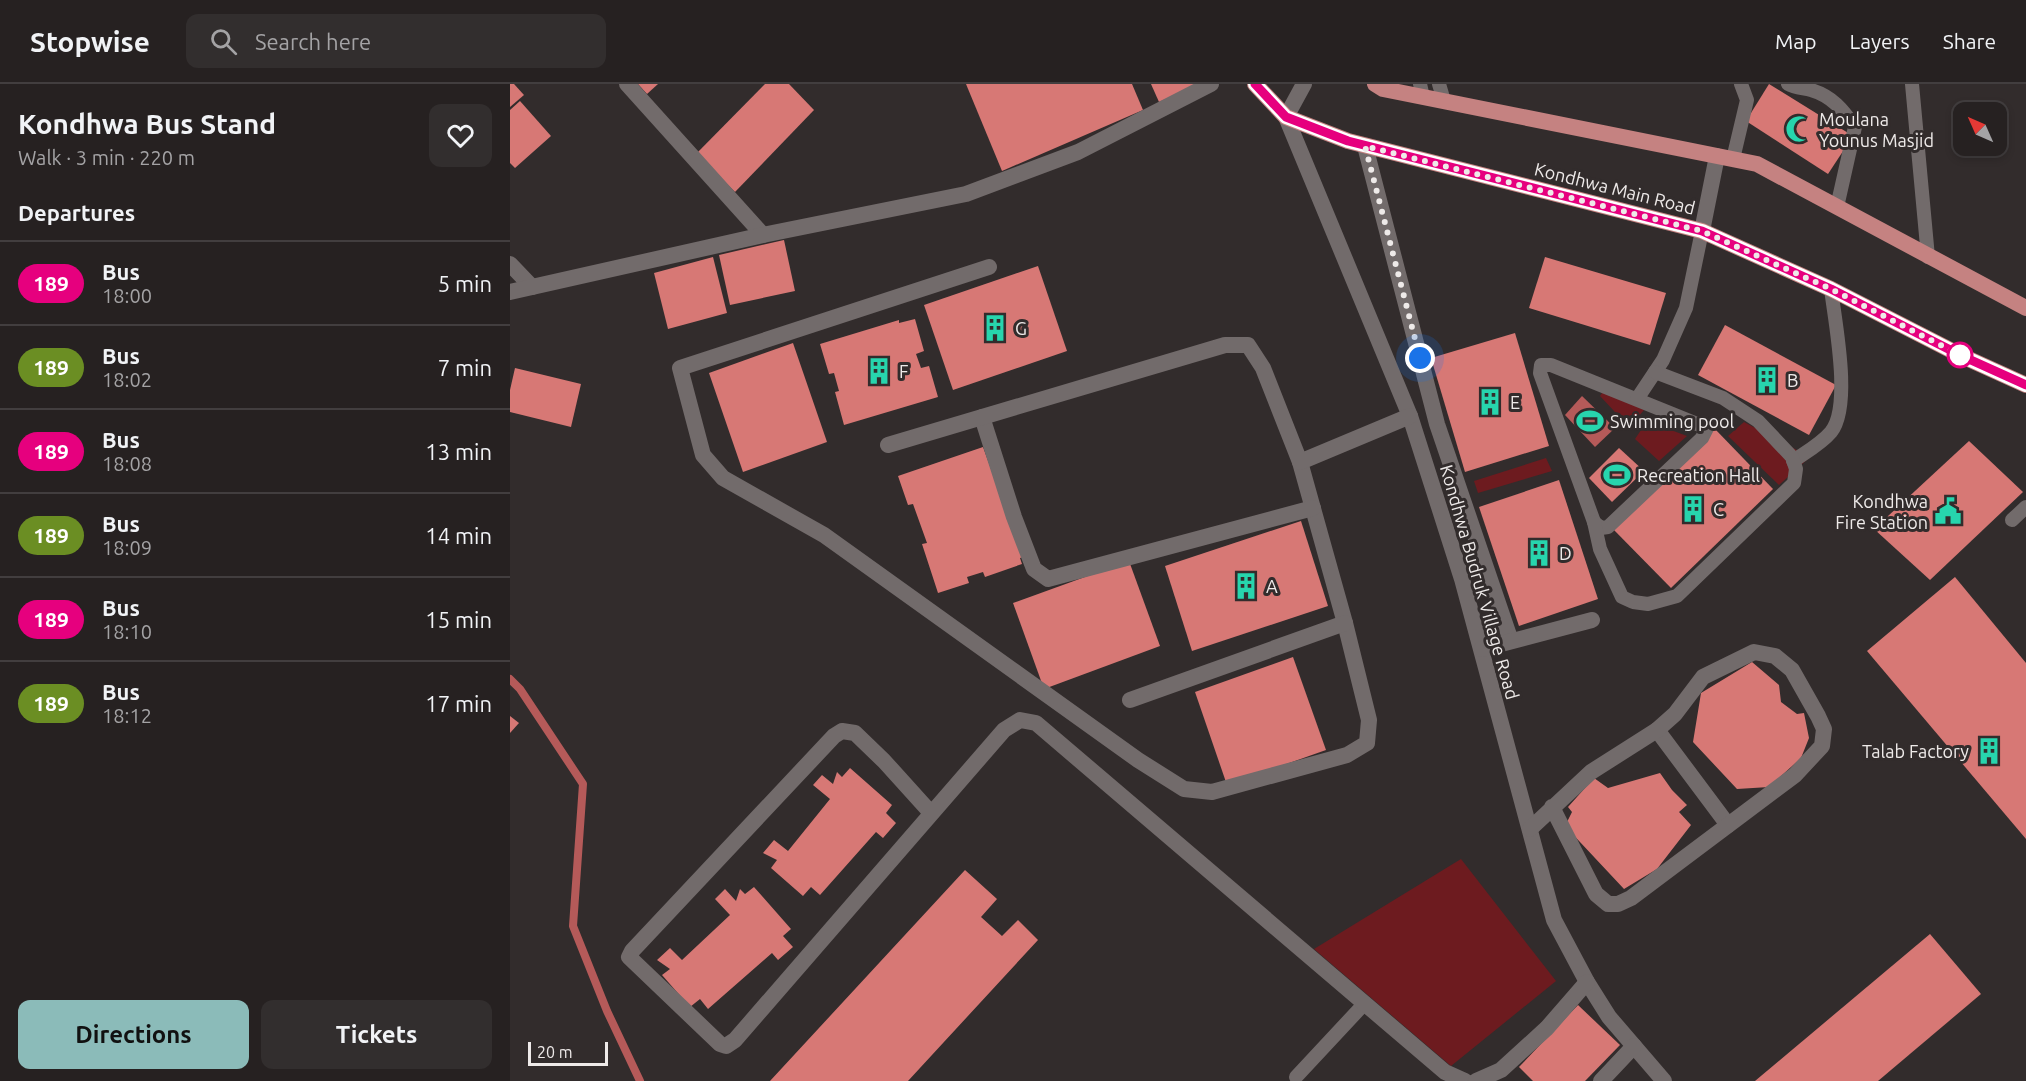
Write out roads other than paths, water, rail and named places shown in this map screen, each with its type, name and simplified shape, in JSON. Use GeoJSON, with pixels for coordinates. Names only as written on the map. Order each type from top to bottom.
{"type":"FeatureCollection","features":[{"type":"Feature","properties":{"kind":"main road","name":"Kondhwa Main Road"},"geometry":{"type":"LineString","coordinates":[[1255,84],[1286,117],[1348,141],[1702,231],[1831,289],[1962,356],[2025,382]]}},
{"type":"Feature","properties":{"kind":"main road"},"geometry":{"type":"LineString","coordinates":[[1375,84],[1383,89],[1421,90],[1444,101],[1756,164],[2026,308]]}},
{"type":"Feature","properties":{"kind":"street"},"geometry":{"type":"LineString","coordinates":[[627,84],[763,235]]}},
{"type":"Feature","properties":{"kind":"street"},"geometry":{"type":"LineString","coordinates":[[510,292],[763,235],[966,194],[1078,152],[1210,84]]}},
{"type":"Feature","properties":{"kind":"street"},"geometry":{"type":"LineString","coordinates":[[1286,117],[1304,84]]}},
{"type":"Feature","properties":{"kind":"street","name":"Kondhwa Budruk Village Road"},"geometry":{"type":"LineString","coordinates":[[1286,117],[1410,416],[1462,579],[1554,920],[1587,982],[1609,1017],[1664,1081]]}},
{"type":"Feature","properties":{"kind":"street"},"geometry":{"type":"LineString","coordinates":[[1365,146],[1437,424],[1511,642]]}},
{"type":"Feature","properties":{"kind":"street"},"geometry":{"type":"LineString","coordinates":[[1702,231],[1725,157]]}},
{"type":"Feature","properties":{"kind":"street"},"geometry":{"type":"LineString","coordinates":[[510,264],[532,287]]}},
{"type":"Feature","properties":{"kind":"street"},"geometry":{"type":"LineString","coordinates":[[888,445],[1225,345],[1248,345],[1263,368],[1300,462],[1345,623],[1369,720],[1367,743],[1347,755],[1212,792],[1184,789],[1138,760],[824,535],[723,478],[703,455],[680,368],[989,267]]}},
{"type":"Feature","properties":{"kind":"street"},"geometry":{"type":"LineString","coordinates":[[1300,462],[1410,416]]}},
{"type":"Feature","properties":{"kind":"street"},"geometry":{"type":"LineString","coordinates":[[982,417],[1034,569],[1048,579],[1313,508]]}},
{"type":"Feature","properties":{"kind":"street"},"geometry":{"type":"LineString","coordinates":[[1482,649],[1592,620]]}},
{"type":"Feature","properties":{"kind":"street"},"geometry":{"type":"LineString","coordinates":[[1130,700],[1345,623]]}},
{"type":"Feature","properties":{"kind":"street"},"geometry":{"type":"LineString","coordinates":[[1530,829],[1552,807],[1591,772],[1657,730],[1675,714],[1703,677],[1754,652],[1775,656],[1792,670],[1824,729],[1822,746],[1795,775],[1631,898],[1618,904],[1608,904],[1596,894],[1552,807]]}},
{"type":"Feature","properties":{"kind":"street"},"geometry":{"type":"LineString","coordinates":[[931,813],[855,733],[842,731],[834,736],[632,951],[629,957],[720,1044],[726,1046],[742,1031],[1004,730],[1020,720],[1036,723],[1445,1072],[1466,1081]]}},
{"type":"Feature","properties":{"kind":"street"},"geometry":{"type":"LineString","coordinates":[[1657,730],[1728,825]]}},
{"type":"Feature","properties":{"kind":"street"},"geometry":{"type":"LineString","coordinates":[[1476,1081],[1501,1070],[1547,1028],[1587,982]]}},
{"type":"Feature","properties":{"kind":"street"},"geometry":{"type":"LineString","coordinates":[[1600,1081],[1634,1046]]}},
{"type":"Feature","properties":{"kind":"lane"},"geometry":{"type":"LineString","coordinates":[[1439,84],[1444,101]]}},
{"type":"Feature","properties":{"kind":"lane"},"geometry":{"type":"LineString","coordinates":[[1725,157],[1748,100],[1741,84]]}},
{"type":"Feature","properties":{"kind":"lane"},"geometry":{"type":"LineString","coordinates":[[1788,84],[1828,97],[1844,111],[1855,127],[1837,207]]}},
{"type":"Feature","properties":{"kind":"lane"},"geometry":{"type":"LineString","coordinates":[[1912,84],[1928,257]]}},
{"type":"Feature","properties":{"kind":"lane"},"geometry":{"type":"LineString","coordinates":[[1637,399],[1664,360],[1686,308],[1702,231]]}},
{"type":"Feature","properties":{"kind":"lane"},"geometry":{"type":"LineString","coordinates":[[1793,461],[1832,431],[1838,418],[1841,376],[1831,289]]}},
{"type":"Feature","properties":{"kind":"lane"},"geometry":{"type":"LineString","coordinates":[[1594,522],[1601,528],[1608,527],[1702,438],[1707,428],[1551,365],[1541,365],[1540,373],[1594,522],[1600,549],[1622,597],[1633,602],[1648,604],[1677,596],[1794,483],[1796,469],[1793,461],[1758,422],[1723,398],[1655,372]]}},
{"type":"Feature","properties":{"kind":"lane"},"geometry":{"type":"LineString","coordinates":[[2012,520],[2026,507]]}},
{"type":"Feature","properties":{"kind":"lane"},"geometry":{"type":"LineString","coordinates":[[1296,1077],[1365,1003]]}},
{"type":"Feature","properties":{"kind":"waterway"},"geometry":{"type":"LineString","coordinates":[[510,679],[520,689],[583,784],[573,926],[607,1011],[640,1081]]}},
{"type":"Feature","properties":{"kind":"place","name":"Moulana Younus Masjid"},"geometry":{"type":"Point","coordinates":[1799,129]}},
{"type":"Feature","properties":{"kind":"place","name":"G"},"geometry":{"type":"Point","coordinates":[995,328]}},
{"type":"Feature","properties":{"kind":"place","name":"F"},"geometry":{"type":"Point","coordinates":[879,371]}},
{"type":"Feature","properties":{"kind":"place","name":"B"},"geometry":{"type":"Point","coordinates":[1767,380]}},
{"type":"Feature","properties":{"kind":"place","name":"E"},"geometry":{"type":"Point","coordinates":[1490,402]}},
{"type":"Feature","properties":{"kind":"place","name":"Swimming pool"},"geometry":{"type":"Point","coordinates":[1590,421]}},
{"type":"Feature","properties":{"kind":"place","name":"Recreation Hall"},"geometry":{"type":"Point","coordinates":[1617,475]}},
{"type":"Feature","properties":{"kind":"place","name":"C"},"geometry":{"type":"Point","coordinates":[1693,509]}},
{"type":"Feature","properties":{"kind":"place","name":"Kondhwa Fire Station"},"geometry":{"type":"Point","coordinates":[1948,511]}},
{"type":"Feature","properties":{"kind":"place","name":"D"},"geometry":{"type":"Point","coordinates":[1539,553]}},
{"type":"Feature","properties":{"kind":"place","name":"A"},"geometry":{"type":"Point","coordinates":[1246,586]}},
{"type":"Feature","properties":{"kind":"place","name":"Talab Factory"},"geometry":{"type":"Point","coordinates":[1989,751]}}]}
